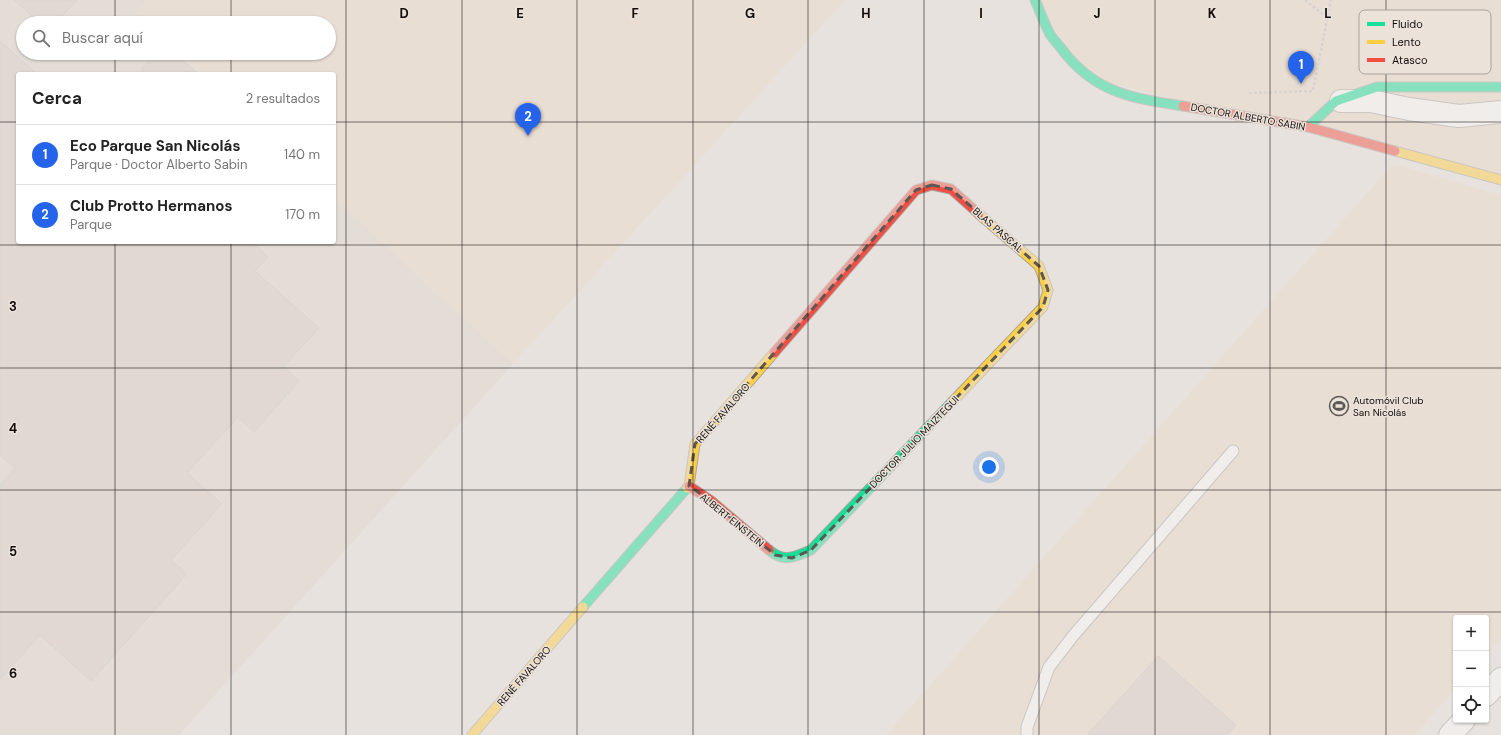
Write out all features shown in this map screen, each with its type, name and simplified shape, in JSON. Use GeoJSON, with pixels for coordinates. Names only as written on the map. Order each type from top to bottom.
{"type":"FeatureCollection","features":[{"type":"Feature","properties":{"kind":"street","name":"DOCTOR ALBERTO SABIN"},"geometry":{"type":"LineString","coordinates":[[1035,0],[1050,34],[1071,62],[1089,78],[1113,91],[1146,100],[1308,127],[1501,180]]}},
{"type":"Feature","properties":{"kind":"street"},"geometry":{"type":"LineString","coordinates":[[1308,127],[1336,101],[1377,87],[1501,87]]}},
{"type":"Feature","properties":{"kind":"street"},"geometry":{"type":"LineString","coordinates":[[1336,101],[1371,101],[1409,109],[1459,116],[1501,112]]}},
{"type":"Feature","properties":{"kind":"street","name":"BLAS PASCAL"},"geometry":{"type":"LineString","coordinates":[[916,190],[932,185],[951,189],[1039,266],[1048,290],[1043,307]]}},
{"type":"Feature","properties":{"kind":"street","name":"RENÉ FAVALORO"},"geometry":{"type":"LineString","coordinates":[[472,735],[689,486],[695,444],[916,190]]}},
{"type":"Feature","properties":{"kind":"street","name":"DOCTOR JULIO MAIZTEGUI"},"geometry":{"type":"LineString","coordinates":[[775,555],[792,558],[811,550],[1043,307]]}},
{"type":"Feature","properties":{"kind":"street","name":"ALBERT EINSTEIN"},"geometry":{"type":"LineString","coordinates":[[689,486],[710,500],[775,555]]}},
{"type":"Feature","properties":{"kind":"street"},"geometry":{"type":"LineString","coordinates":[[1489,692],[1501,678]]}},
{"type":"Feature","properties":{"kind":"street"},"geometry":{"type":"LineString","coordinates":[[1450,735],[1461,723]]}},
{"type":"Feature","properties":{"kind":"lane"},"geometry":{"type":"LineString","coordinates":[[1027,735],[1027,727],[1049,667],[1073,636],[1233,451]]}},
{"type":"Feature","properties":{"kind":"path"},"geometry":{"type":"LineString","coordinates":[[1305,0],[1328,18]]}},
{"type":"Feature","properties":{"kind":"path"},"geometry":{"type":"LineString","coordinates":[[1313,91],[1331,0]]}},
{"type":"Feature","properties":{"kind":"highlighted area"},"geometry":{"type":"Polygon","coordinates":[[[932,185],[951,189],[1039,266],[1048,290],[1043,307],[811,550],[792,558],[775,555],[710,500],[689,486],[695,444],[916,190],[932,185]]]}},
{"type":"Feature","properties":{"kind":"shaded area"},"geometry":{"type":"Polygon","coordinates":[[[0,0],[147,0],[135,13],[138,16],[16,16],[16,60],[186,60],[199,72],[16,72],[16,244],[336,244],[336,200],[513,364],[179,735],[0,735],[0,0]]]}},
{"type":"Feature","properties":{"kind":"shaded area"},"geometry":{"type":"Polygon","coordinates":[[[147,0],[845,0],[513,364],[336,200],[336,72],[199,72],[186,60],[336,60],[336,16],[138,16],[135,13],[147,0]]]}},
{"type":"Feature","properties":{"kind":"shaded area"},"geometry":{"type":"Polygon","coordinates":[[[1035,0],[1501,0],[1501,180],[1089,78],[1035,0]]]}},
{"type":"Feature","properties":{"kind":"shaded area","name":"Automóvil Club San Nicolás"},"geometry":{"type":"Polygon","coordinates":[[[1393,164],[1501,195],[1501,638],[1489,652],[1489,615],[1453,615],[1453,691],[1415,735],[886,735],[1393,164]]]}},
{"type":"Feature","properties":{"kind":"building"},"geometry":{"type":"Polygon","coordinates":[[[14,0],[77,0],[62,16],[32,16],[14,0]]]}},
{"type":"Feature","properties":{"kind":"building"},"geometry":{"type":"Polygon","coordinates":[[[0,41],[16,55],[16,60],[21,60],[35,72],[16,72],[16,244],[256,244],[255,245],[268,257],[255,271],[319,328],[283,367],[299,381],[254,432],[238,417],[187,473],[222,504],[171,560],[187,574],[91,681],[40,635],[0,679],[0,485],[15,468],[0,455],[0,41]]]}},
{"type":"Feature","properties":{"kind":"building"},"geometry":{"type":"Polygon","coordinates":[[[149,60],[183,60],[196,72],[145,72],[141,69],[149,60]]]}},
{"type":"Feature","properties":{"kind":"building"},"geometry":{"type":"Polygon","coordinates":[[[1158,656],[1236,725],[1227,735],[1087,735],[1158,656]]]}},
{"type":"Feature","properties":{"kind":"traffic: fast"},"geometry":{"type":"LineString","coordinates":[[1035,0],[1051,36],[1074,63],[1087,75],[1115,91],[1147,100],[1183,106]]}},
{"type":"Feature","properties":{"kind":"traffic: fast"},"geometry":{"type":"LineString","coordinates":[[1308,127],[1336,101],[1377,87],[1501,87]]}},
{"type":"Feature","properties":{"kind":"traffic: fast"},"geometry":{"type":"LineString","coordinates":[[769,550],[774,554],[785,558],[795,557],[811,550],[953,401]]}},
{"type":"Feature","properties":{"kind":"traffic: fast"},"geometry":{"type":"LineString","coordinates":[[583,607],[687,488]]}},
{"type":"Feature","properties":{"kind":"traffic: slow"},"geometry":{"type":"LineString","coordinates":[[1395,151],[1501,180]]}},
{"type":"Feature","properties":{"kind":"traffic: slow"},"geometry":{"type":"LineString","coordinates":[[953,401],[1043,307],[1048,290],[1039,266],[979,214]]}},
{"type":"Feature","properties":{"kind":"traffic: slow"},"geometry":{"type":"LineString","coordinates":[[687,488],[689,486],[695,444],[774,353]]}},
{"type":"Feature","properties":{"kind":"traffic: slow"},"geometry":{"type":"LineString","coordinates":[[472,735],[583,607]]}},
{"type":"Feature","properties":{"kind":"traffic: jam"},"geometry":{"type":"LineString","coordinates":[[1183,106],[1308,127],[1395,151]]}},
{"type":"Feature","properties":{"kind":"traffic: jam"},"geometry":{"type":"LineString","coordinates":[[774,353],[916,190],[932,185],[951,189],[979,214]]}},
{"type":"Feature","properties":{"kind":"traffic: jam"},"geometry":{"type":"LineString","coordinates":[[689,486],[710,500],[769,550]]}},
{"type":"Feature","properties":{"kind":"place","name":"Eco Parque San Nicolás"},"geometry":{"type":"Point","coordinates":[1301,84]}},
{"type":"Feature","properties":{"kind":"place","name":"Club Protto Hermanos"},"geometry":{"type":"Point","coordinates":[528,136]}},
{"type":"Feature","properties":{"kind":"place","name":"Automóvil Club San Nicolás"},"geometry":{"type":"Point","coordinates":[1339,406]}}]}
